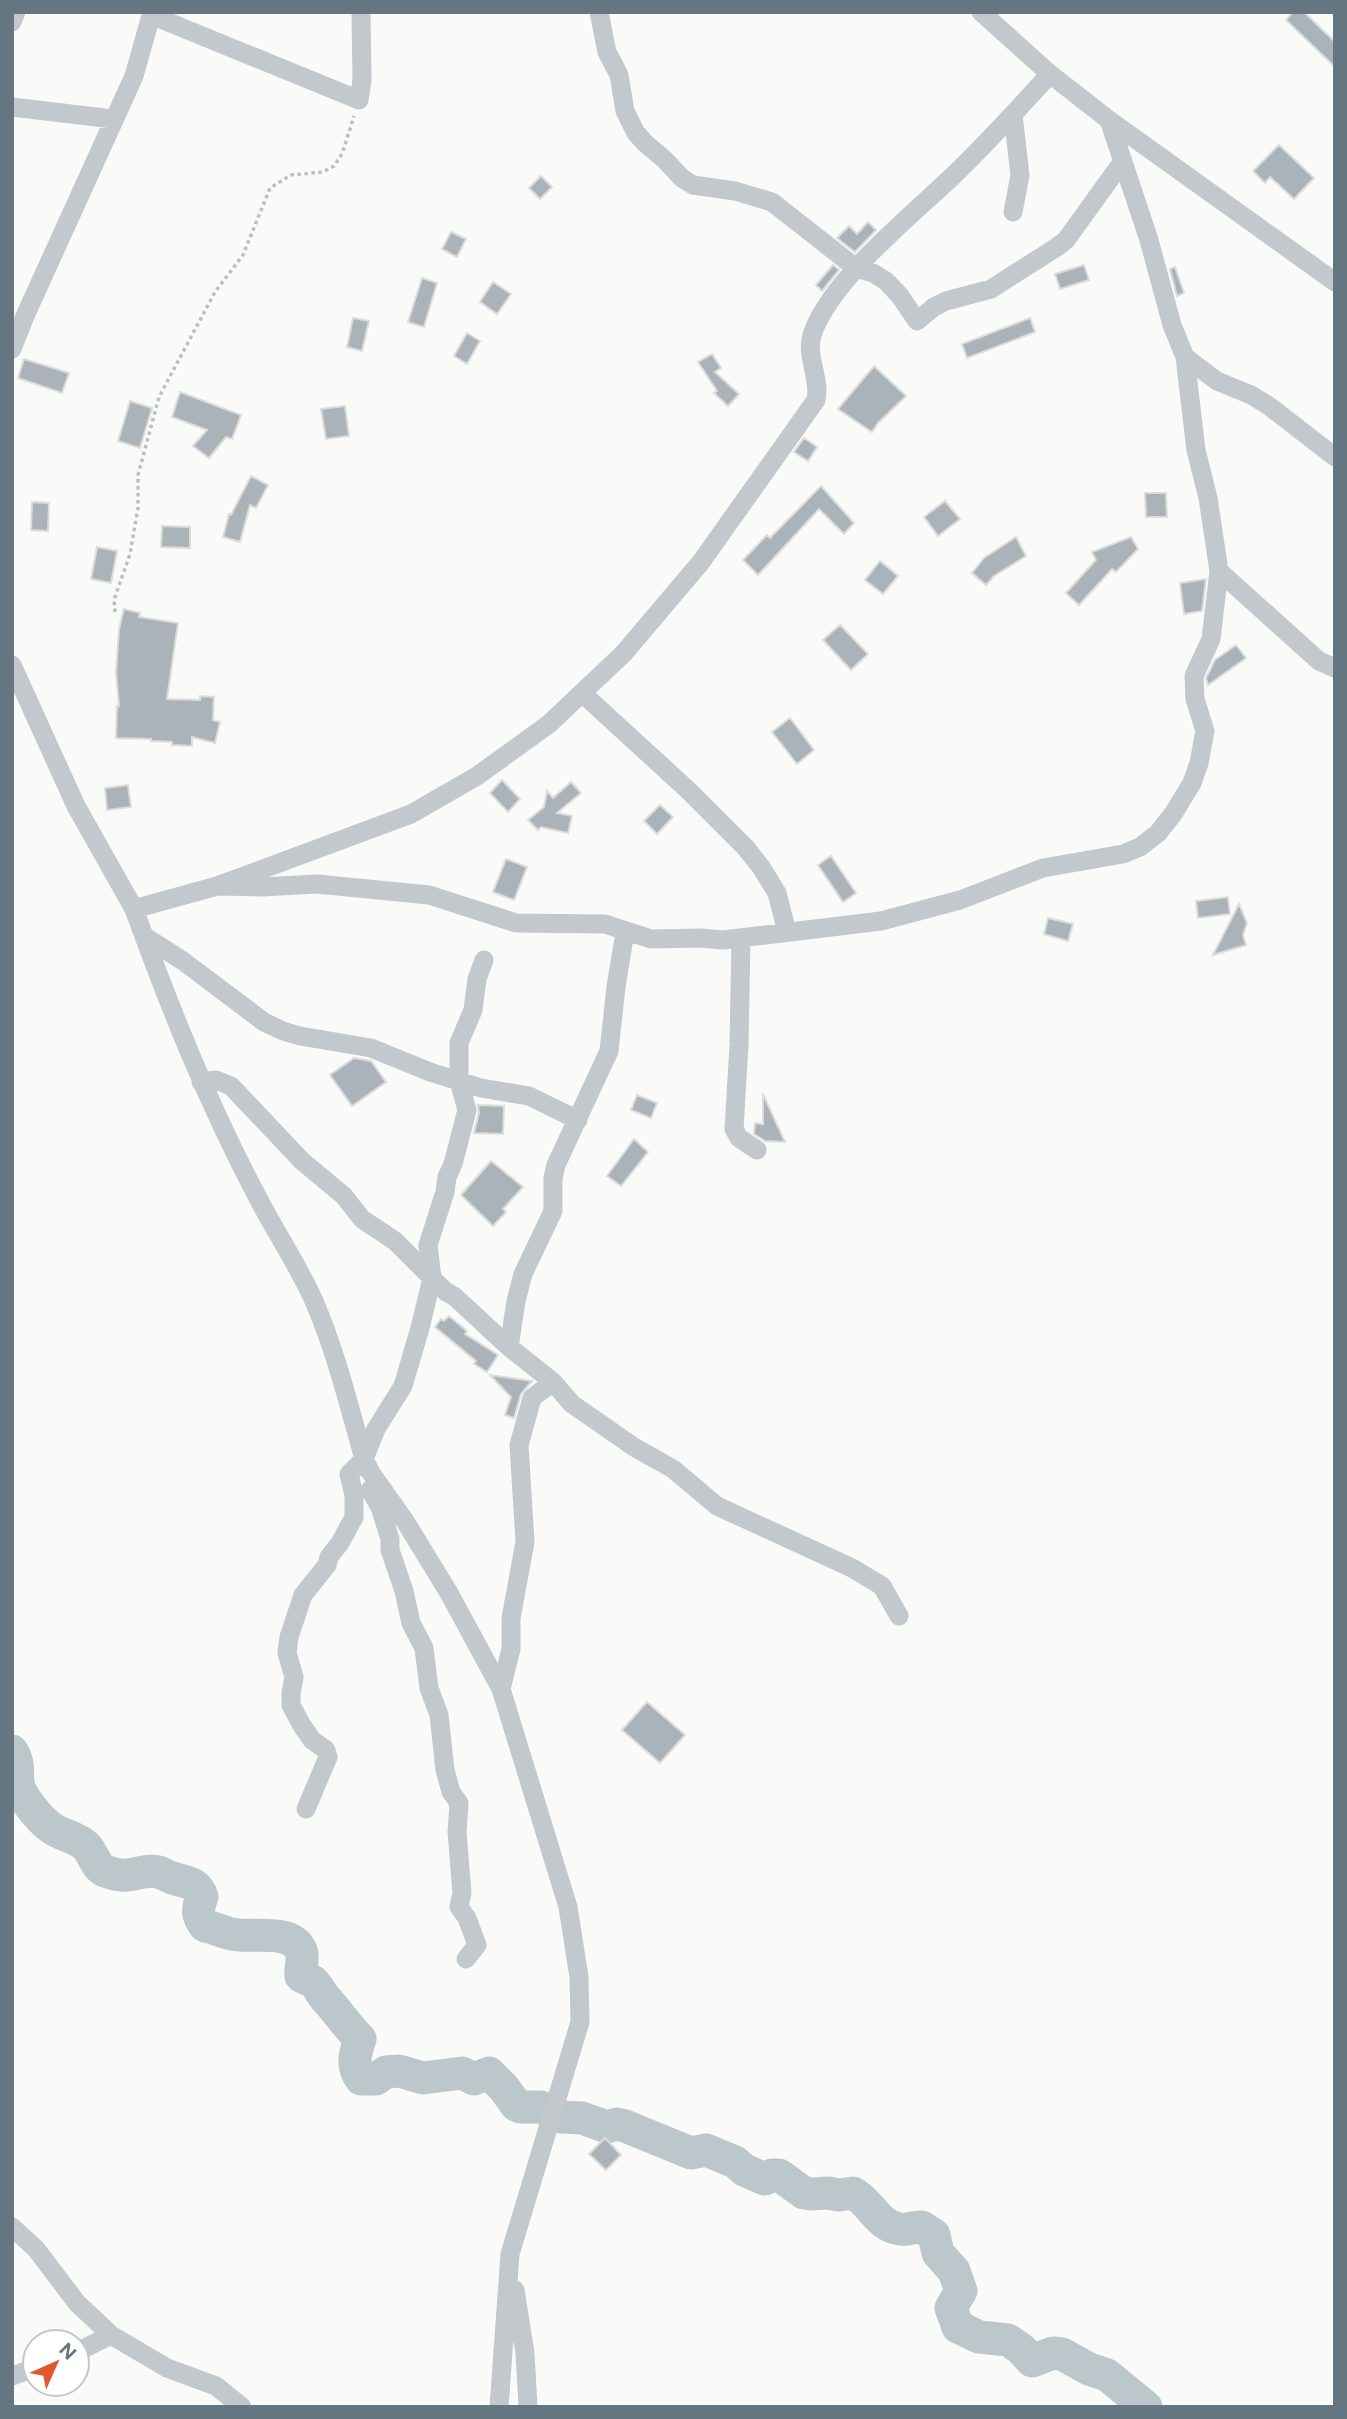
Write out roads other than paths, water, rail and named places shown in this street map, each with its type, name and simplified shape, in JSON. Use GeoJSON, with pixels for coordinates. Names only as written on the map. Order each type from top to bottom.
{"type":"FeatureCollection","features":[{"type":"Feature","properties":{"kind":"street"},"geometry":{"type":"LineString","coordinates":[[12,22],[16,12]]}},
{"type":"Feature","properties":{"kind":"street"},"geometry":{"type":"LineString","coordinates":[[12,349],[19,318],[134,76],[152,14],[359,100],[362,80],[361,12]]}},
{"type":"Feature","properties":{"kind":"street"},"geometry":{"type":"LineString","coordinates":[[599,12],[607,52],[619,75],[625,111],[636,133],[646,144],[692,185],[735,191],[772,202],[856,268],[873,273],[886,281],[917,321],[946,301],[991,289],[1057,247],[1066,240],[1124,161]]}},
{"type":"Feature","properties":{"kind":"street"},"geometry":{"type":"LineString","coordinates":[[981,12],[1050,74],[1109,120],[1335,282]]}},
{"type":"Feature","properties":{"kind":"street"},"geometry":{"type":"LineString","coordinates":[[134,909],[217,886],[411,814],[477,776],[549,724],[624,653],[701,562],[816,400],[817,390],[809,346],[813,330],[856,268],[957,172],[1050,74]]}},
{"type":"Feature","properties":{"kind":"street"},"geometry":{"type":"LineString","coordinates":[[12,107],[113,119]]}},
{"type":"Feature","properties":{"kind":"street"},"geometry":{"type":"LineString","coordinates":[[1013,115],[1020,175],[1013,212]]}},
{"type":"Feature","properties":{"kind":"street"},"geometry":{"type":"LineString","coordinates":[[217,886],[317,884],[429,895],[516,923],[605,924],[650,939],[723,940],[842,927],[927,909],[960,900],[1043,868],[1123,854],[1158,833],[1192,783],[1199,763],[1205,731],[1195,699],[1194,676],[1211,639],[1219,570],[1208,498],[1196,450],[1185,357],[1172,325],[1149,240],[1109,120]]}},
{"type":"Feature","properties":{"kind":"street"},"geometry":{"type":"LineString","coordinates":[[1185,357],[1217,381],[1269,406],[1335,457]]}},
{"type":"Feature","properties":{"kind":"street"},"geometry":{"type":"LineString","coordinates":[[1219,570],[1285,632],[1320,661],[1335,668]]}},
{"type":"Feature","properties":{"kind":"street"},"geometry":{"type":"LineString","coordinates":[[12,665],[76,806],[134,909],[201,1082],[259,1200],[298,1265],[327,1334],[364,1459],[449,1593],[501,1689],[568,1908],[579,1977],[580,2022],[510,2254],[499,2407]]}},
{"type":"Feature","properties":{"kind":"street"},"geometry":{"type":"LineString","coordinates":[[582,693],[689,791],[746,848],[777,893],[788,932]]}},
{"type":"Feature","properties":{"kind":"street"},"geometry":{"type":"LineString","coordinates":[[509,1347],[523,1274],[553,1211],[553,1178],[556,1165],[609,1051],[625,932]]}},
{"type":"Feature","properties":{"kind":"street"},"geometry":{"type":"LineString","coordinates":[[144,936],[183,961],[264,1022],[283,1031],[300,1037],[371,1048],[430,1072],[481,1088],[529,1096],[578,1120]]}},
{"type":"Feature","properties":{"kind":"street"},"geometry":{"type":"LineString","coordinates":[[741,938],[734,1129],[739,1138],[757,1150]]}},
{"type":"Feature","properties":{"kind":"street"},"geometry":{"type":"LineString","coordinates":[[306,1809],[328,1757],[326,1750],[312,1740],[291,1705],[290,1693],[295,1677],[287,1653],[289,1637],[303,1595],[327,1565],[329,1556],[340,1543],[354,1517],[355,1495],[349,1474],[364,1459],[376,1429],[403,1386],[432,1278],[428,1245],[467,1110],[459,1081],[459,1043],[473,1010],[477,979],[484,960]]}},
{"type":"Feature","properties":{"kind":"street"},"geometry":{"type":"LineString","coordinates":[[201,1082],[216,1080],[231,1086],[302,1161],[336,1188],[362,1219],[395,1241],[509,1347],[553,1382],[572,1404],[634,1447],[673,1469],[717,1506],[852,1568],[882,1586],[899,1616]]}},
{"type":"Feature","properties":{"kind":"street"},"geometry":{"type":"LineString","coordinates":[[501,1689],[511,1649],[511,1618],[525,1542],[519,1445],[532,1398],[553,1382]]}},
{"type":"Feature","properties":{"kind":"street"},"geometry":{"type":"LineString","coordinates":[[364,1459],[366,1483],[380,1507],[411,1623],[424,1648],[429,1688],[439,1715],[444,1770],[451,1792],[459,1803],[457,1832],[462,1893],[458,1907],[467,1918],[477,1945],[466,1959]]}},
{"type":"Feature","properties":{"kind":"street"},"geometry":{"type":"LineString","coordinates":[[12,2227],[36,2249],[76,2303],[111,2335],[167,2368],[216,2386],[242,2407]]}},
{"type":"Feature","properties":{"kind":"street"},"geometry":{"type":"LineString","coordinates":[[510,2254],[525,2353],[527,2407]]}},
{"type":"Feature","properties":{"kind":"street"},"geometry":{"type":"LineString","coordinates":[[91,2345],[111,2335]]}},
{"type":"Feature","properties":{"kind":"waterway"},"geometry":{"type":"LineString","coordinates":[[12,1751],[17,1763],[19,1787],[31,1807],[53,1829],[86,1846],[102,1869],[124,1875],[154,1871],[191,1883],[202,1897],[199,1912],[205,1926],[240,1935],[282,1937],[298,1945],[302,1954],[301,1976],[314,1983],[360,2039],[355,2064],[361,2079],[376,2079],[386,2072],[399,2071],[423,2078],[462,2073],[474,2079],[489,2073],[520,2107],[541,2107],[561,2117],[582,2118],[607,2127],[617,2124],[625,2126],[691,2153],[706,2150],[765,2179],[779,2175],[804,2193],[853,2193],[886,2224],[903,2229],[922,2227],[934,2235],[938,2253],[954,2271],[961,2291],[951,2308],[958,2327],[979,2337],[1008,2340],[1032,2361],[1053,2353],[1062,2354],[1089,2369],[1107,2375],[1146,2407]]}}]}
